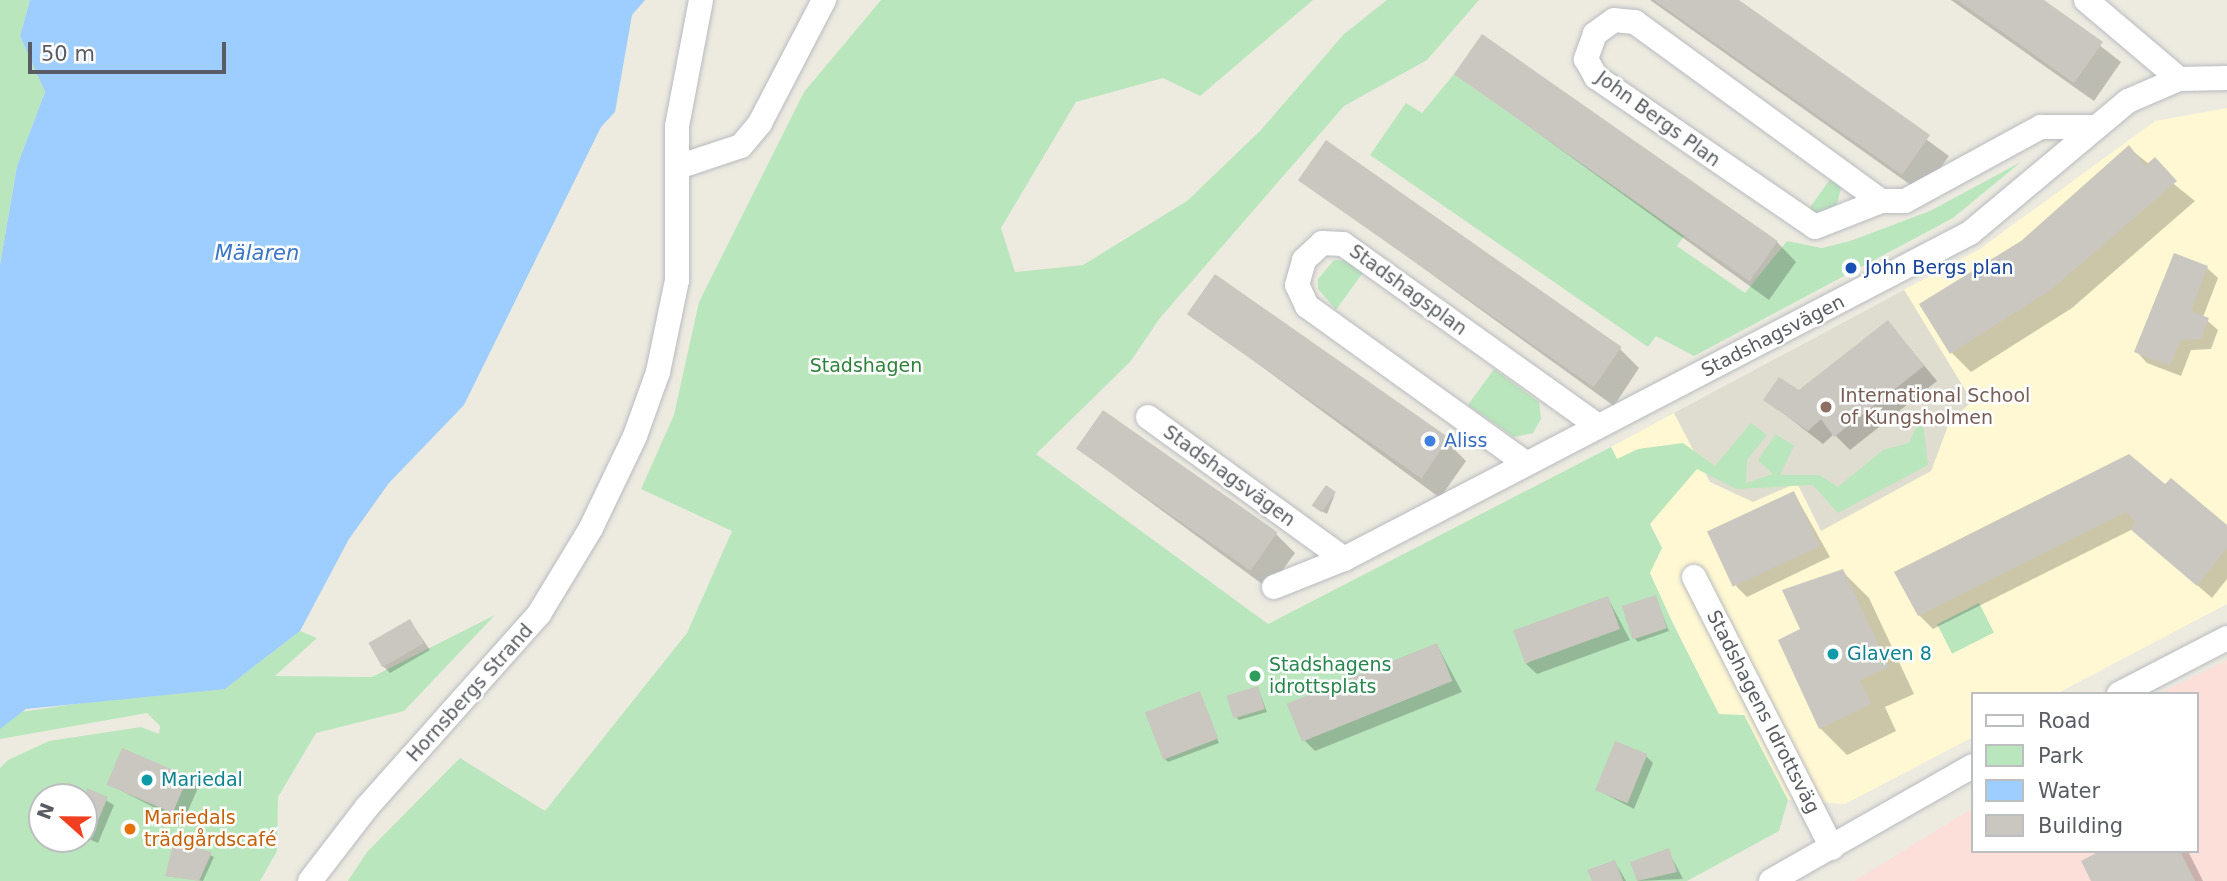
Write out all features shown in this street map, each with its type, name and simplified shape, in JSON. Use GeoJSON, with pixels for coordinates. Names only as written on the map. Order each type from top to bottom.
{"type":"FeatureCollection","features":[{"type":"Feature","properties":{"kind":"street","name":"Hornsbergs Strand"},"geometry":{"type":"LineString","coordinates":[[310,881],[367,807],[506,657],[591,528],[635,436],[667,336],[677,280],[679,106],[701,0]]}},
{"type":"Feature","properties":{"kind":"street"},"geometry":{"type":"LineString","coordinates":[[678,167],[741,146],[760,123],[824,0]]}},
{"type":"Feature","properties":{"kind":"street"},"geometry":{"type":"LineString","coordinates":[[2086,0],[2179,79],[2227,78]]}},
{"type":"Feature","properties":{"kind":"street","name":"John Bergs Plan"},"geometry":{"type":"LineString","coordinates":[[1881,201],[1635,22],[1614,20],[1595,34],[1586,59],[1596,77],[1793,217],[1815,228],[1881,201],[1905,201],[2041,127],[2090,127]]}},
{"type":"Feature","properties":{"kind":"street","name":"Stadshagsvägen"},"geometry":{"type":"LineString","coordinates":[[1274,587],[1344,559],[1524,462],[1970,233],[2090,127],[2128,101],[2179,79]]}},
{"type":"Feature","properties":{"kind":"street","name":"Stadshagsplan"},"geometry":{"type":"LineString","coordinates":[[1524,462],[1307,306],[1297,285],[1304,260],[1322,243],[1343,244],[1597,425]]}},
{"type":"Feature","properties":{"kind":"street","name":"Stadshagsvägen"},"geometry":{"type":"LineString","coordinates":[[1148,417],[1344,559]]}},
{"type":"Feature","properties":{"kind":"street","name":"Stadshagens Idrottsväg"},"geometry":{"type":"LineString","coordinates":[[1694,577],[1832,848]]}},
{"type":"Feature","properties":{"kind":"street"},"geometry":{"type":"LineString","coordinates":[[2123,692],[2227,638]]}},
{"type":"Feature","properties":{"kind":"street"},"geometry":{"type":"LineString","coordinates":[[1771,881],[1972,767]]}},
{"type":"Feature","properties":{"kind":"shaded area"},"geometry":{"type":"Polygon","coordinates":[[[2227,108],[2227,604],[2060,692],[1972,692],[1972,738],[1845,804],[1788,800],[1744,715],[1719,715],[1649,573],[1662,548],[1611,447],[1674,413],[1710,482],[1797,483],[1931,471],[1949,423],[1972,401],[1904,290],[1980,249],[2155,121],[2227,108]]]}},
{"type":"Feature","properties":{"kind":"shaded area","name":"International School of Kungsholmen"},"geometry":{"type":"Polygon","coordinates":[[[1904,290],[1972,401],[1949,423],[1931,471],[1821,531],[1797,483],[1753,502],[1710,482],[1674,413],[1904,290]]]}},
{"type":"Feature","properties":{"kind":"shaded area"},"geometry":{"type":"Polygon","coordinates":[[[2227,660],[2227,881],[1854,881],[1972,809],[1972,853],[2199,853],[2199,692],[2162,692],[2227,660]]]}},
{"type":"Feature","properties":{"kind":"green space"},"geometry":{"type":"Polygon","coordinates":[[[0,0],[30,0],[20,36],[45,92],[17,166],[0,265],[0,0]]]}},
{"type":"Feature","properties":{"kind":"green space","name":"Stadshagen"},"geometry":{"type":"Polygon","coordinates":[[[881,0],[1313,0],[1200,96],[1163,78],[1076,102],[1001,228],[1015,272],[1083,265],[1187,201],[1261,130],[1344,34],[1387,0],[1479,0],[1427,60],[1344,106],[1160,318],[1130,362],[1036,454],[1268,624],[1611,447],[1617,459],[1638,449],[1683,443],[1715,466],[1751,423],[1767,435],[1747,460],[1746,483],[1773,474],[1758,460],[1776,434],[1794,446],[1780,475],[1819,475],[1838,487],[1883,450],[1909,443],[1922,414],[1928,465],[1838,513],[1813,485],[1736,489],[1697,469],[1650,524],[1662,548],[1650,573],[1673,624],[1719,714],[1744,715],[1788,800],[1779,831],[1687,881],[348,881],[367,852],[460,758],[545,811],[687,633],[732,531],[641,489],[674,415],[699,302],[804,92],[881,0]]]}},
{"type":"Feature","properties":{"kind":"green space"},"geometry":{"type":"Polygon","coordinates":[[[1454,74],[1684,236],[1677,246],[1745,293],[1787,241],[1822,248],[1850,241],[1930,211],[2021,162],[1953,218],[1694,356],[1656,336],[1648,347],[1370,155],[1406,103],[1422,113],[1454,74]]]}},
{"type":"Feature","properties":{"kind":"green space"},"geometry":{"type":"Polygon","coordinates":[[[1833,175],[1841,188],[1837,204],[1822,215],[1806,213],[1833,175]]]}},
{"type":"Feature","properties":{"kind":"green space"},"geometry":{"type":"Polygon","coordinates":[[[1334,260],[1351,261],[1364,271],[1336,310],[1318,289],[1318,279],[1334,260]]]}},
{"type":"Feature","properties":{"kind":"green space"},"geometry":{"type":"Polygon","coordinates":[[[1494,369],[1539,402],[1541,419],[1533,433],[1514,437],[1468,405],[1494,369]]]}},
{"type":"Feature","properties":{"kind":"green space"},"geometry":{"type":"Polygon","coordinates":[[[1979,603],[1994,632],[1952,654],[1937,624],[1979,603]]]}},
{"type":"Feature","properties":{"kind":"green space"},"geometry":{"type":"Polygon","coordinates":[[[495,615],[404,711],[316,733],[278,797],[277,851],[260,881],[0,881],[0,768],[8,760],[49,741],[141,727],[159,734],[160,726],[147,713],[0,739],[0,729],[14,713],[156,692],[225,689],[300,631],[317,638],[275,676],[372,677],[495,615]]]}},
{"type":"Feature","properties":{"kind":"water","name":"Mälaren"},"geometry":{"type":"Polygon","coordinates":[[[30,0],[645,0],[632,15],[615,112],[601,127],[464,405],[389,483],[349,539],[300,631],[225,689],[26,709],[0,729],[0,265],[17,166],[45,92],[20,36],[30,0]]]}},
{"type":"Feature","properties":{"kind":"building"},"geometry":{"type":"Polygon","coordinates":[[[1654,0],[1739,0],[1930,135],[1902,175],[1654,0]]]}},
{"type":"Feature","properties":{"kind":"building"},"geometry":{"type":"Polygon","coordinates":[[[1957,0],[2044,0],[2103,42],[2074,83],[1957,0]]]}},
{"type":"Feature","properties":{"kind":"building"},"geometry":{"type":"Polygon","coordinates":[[[1482,34],[1778,241],[1750,281],[1454,74],[1482,34]]]}},
{"type":"Feature","properties":{"kind":"building"},"geometry":{"type":"Polygon","coordinates":[[[1326,140],[1622,347],[1594,387],[1298,180],[1326,140]]]}},
{"type":"Feature","properties":{"kind":"building"},"geometry":{"type":"Polygon","coordinates":[[[2129,145],[2145,166],[2155,157],[2177,181],[2052,289],[1950,354],[1919,304],[2021,241],[2129,145]]]}},
{"type":"Feature","properties":{"kind":"building"},"geometry":{"type":"Polygon","coordinates":[[[2174,253],[2208,266],[2191,311],[2209,318],[2201,339],[2181,340],[2170,366],[2134,352],[2174,253]]]}},
{"type":"Feature","properties":{"kind":"building"},"geometry":{"type":"Polygon","coordinates":[[[1215,274],[1449,438],[1421,478],[1187,314],[1215,274]]]}},
{"type":"Feature","properties":{"kind":"building"},"geometry":{"type":"Polygon","coordinates":[[[1888,320],[1924,366],[1834,437],[1821,419],[1808,431],[1763,400],[1779,377],[1799,390],[1888,320]]]}},
{"type":"Feature","properties":{"kind":"building"},"geometry":{"type":"Polygon","coordinates":[[[1103,410],[1277,532],[1251,571],[1076,449],[1103,410]]]}},
{"type":"Feature","properties":{"kind":"building"},"geometry":{"type":"Polygon","coordinates":[[[2129,454],[2165,484],[2171,478],[2227,525],[2227,548],[2197,586],[2130,529],[2135,522],[2126,512],[1918,616],[1894,572],[2129,454]]]}},
{"type":"Feature","properties":{"kind":"building"},"geometry":{"type":"Polygon","coordinates":[[[1326,485],[1336,492],[1321,512],[1312,505],[1326,485]]]}},
{"type":"Feature","properties":{"kind":"building"},"geometry":{"type":"Polygon","coordinates":[[[1794,491],[1820,546],[1733,587],[1707,532],[1794,491]]]}},
{"type":"Feature","properties":{"kind":"building","name":"Glaven 8"},"geometry":{"type":"Polygon","coordinates":[[[1843,569],[1889,667],[1860,680],[1871,704],[1819,729],[1778,640],[1800,629],[1782,590],[1843,569]]]}},
{"type":"Feature","properties":{"kind":"building"},"geometry":{"type":"Polygon","coordinates":[[[1656,595],[1667,628],[1633,639],[1622,606],[1656,595]]]}},
{"type":"Feature","properties":{"kind":"building"},"geometry":{"type":"Polygon","coordinates":[[[1608,596],[1620,629],[1525,663],[1513,631],[1608,596]]]}},
{"type":"Feature","properties":{"kind":"building"},"geometry":{"type":"Polygon","coordinates":[[[410,619],[424,643],[382,667],[368,643],[410,619]]]}},
{"type":"Feature","properties":{"kind":"building"},"geometry":{"type":"Polygon","coordinates":[[[1437,643],[1452,681],[1302,742],[1287,704],[1437,643]]]}},
{"type":"Feature","properties":{"kind":"building"},"geometry":{"type":"Polygon","coordinates":[[[1258,686],[1265,709],[1233,719],[1226,696],[1258,686]]]}},
{"type":"Feature","properties":{"kind":"building"},"geometry":{"type":"Polygon","coordinates":[[[1200,691],[1218,739],[1163,760],[1145,712],[1200,691]]]}},
{"type":"Feature","properties":{"kind":"building"},"geometry":{"type":"Polygon","coordinates":[[[1615,741],[1647,754],[1628,803],[1595,790],[1615,741]]]}},
{"type":"Feature","properties":{"kind":"building","name":"Mariedal"},"geometry":{"type":"Polygon","coordinates":[[[122,748],[188,776],[173,813],[106,785],[122,748]]]}},
{"type":"Feature","properties":{"kind":"building"},"geometry":{"type":"Polygon","coordinates":[[[98,793],[108,797],[98,821],[98,793]]]}},
{"type":"Feature","properties":{"kind":"building"},"geometry":{"type":"Polygon","coordinates":[[[174,841],[212,852],[199,881],[165,876],[174,841]]]}},
{"type":"Feature","properties":{"kind":"building"},"geometry":{"type":"Polygon","coordinates":[[[1669,848],[1677,872],[1637,881],[1630,862],[1669,848]]]}},
{"type":"Feature","properties":{"kind":"building"},"geometry":{"type":"Polygon","coordinates":[[[2096,853],[2181,853],[2195,881],[2091,881],[2081,861],[2096,853]]]}},
{"type":"Feature","properties":{"kind":"building"},"geometry":{"type":"Polygon","coordinates":[[[1615,860],[1623,881],[1592,881],[1587,870],[1615,860]]]}},
{"type":"Feature","properties":{"kind":"place","name":"John Bergs plan"},"geometry":{"type":"Point","coordinates":[1851,268]}},
{"type":"Feature","properties":{"kind":"place","name":"International School of Kungsholmen"},"geometry":{"type":"Point","coordinates":[1826,407]}},
{"type":"Feature","properties":{"kind":"place","name":"Aliss"},"geometry":{"type":"Point","coordinates":[1430,441]}},
{"type":"Feature","properties":{"kind":"place","name":"Glaven 8"},"geometry":{"type":"Point","coordinates":[1833,654]}},
{"type":"Feature","properties":{"kind":"place","name":"Stadshagens idrottsplats"},"geometry":{"type":"Point","coordinates":[1255,676]}},
{"type":"Feature","properties":{"kind":"place","name":"Mariedal"},"geometry":{"type":"Point","coordinates":[147,780]}},
{"type":"Feature","properties":{"kind":"place","name":"Mariedals trädgårdscafé"},"geometry":{"type":"Point","coordinates":[130,829]}}]}
